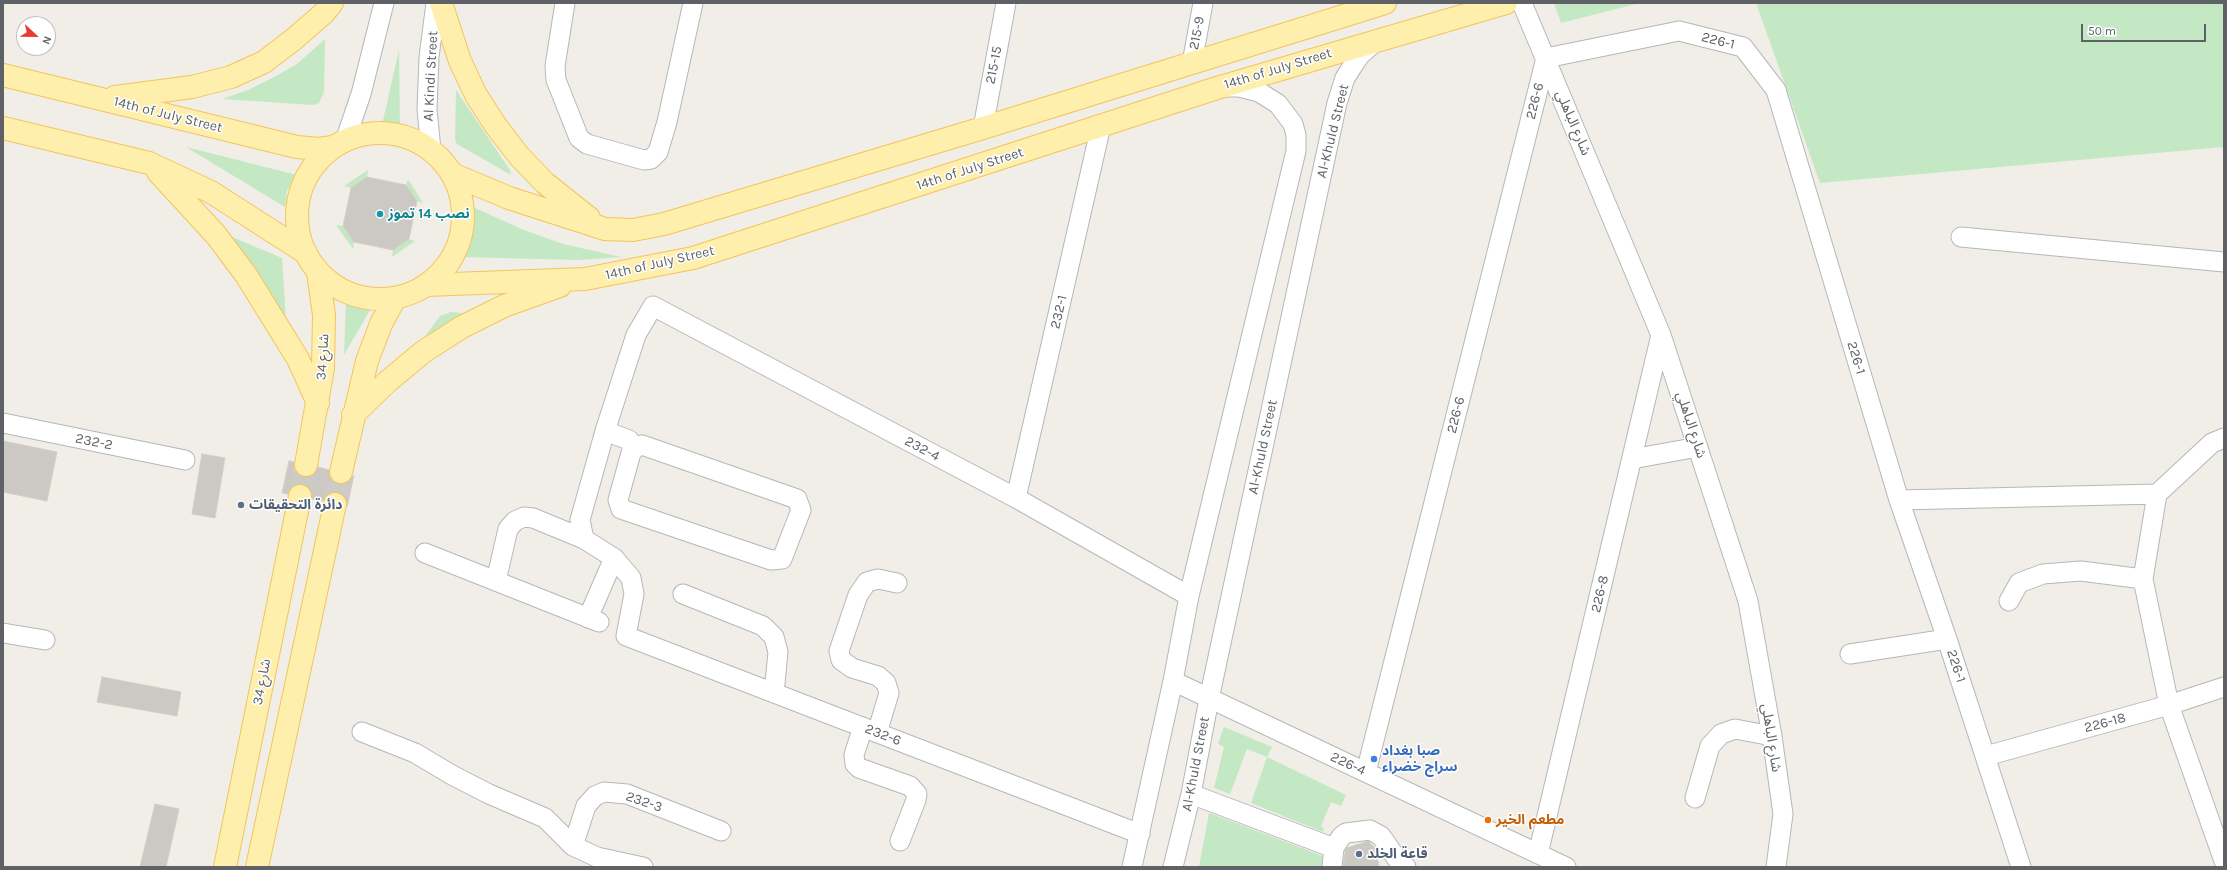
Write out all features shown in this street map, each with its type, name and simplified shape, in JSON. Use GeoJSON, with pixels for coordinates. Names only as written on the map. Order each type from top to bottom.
{"type":"FeatureCollection","features":[{"type":"Feature","properties":{"kind":"main road"},"geometry":{"type":"LineString","coordinates":[[102,99],[192,87],[231,77],[264,62],[324,13],[332,3]]}},
{"type":"Feature","properties":{"kind":"main road"},"geometry":{"type":"LineString","coordinates":[[441,3],[460,61],[476,95],[496,126],[519,156],[545,183],[573,207],[605,229]]}},
{"type":"Feature","properties":{"kind":"main road"},"geometry":{"type":"LineString","coordinates":[[452,174],[509,198],[605,229],[633,230],[664,224],[983,128],[1385,3]]}},
{"type":"Feature","properties":{"kind":"main road","name":"14th of July Street"},"geometry":{"type":"LineString","coordinates":[[426,285],[585,279],[693,258],[1217,88],[1506,3]]}},
{"type":"Feature","properties":{"kind":"main road","name":"14th of July Street"},"geometry":{"type":"LineString","coordinates":[[3,75],[297,147],[319,149],[339,144]]}},
{"type":"Feature","properties":{"kind":"main road"},"geometry":{"type":"LineString","coordinates":[[3,128],[149,163],[211,192],[295,244],[306,253]]}},
{"type":"Feature","properties":{"kind":"main road"},"geometry":{"type":"LineString","coordinates":[[389,133],[404,136],[431,150],[452,174],[459,190],[463,208],[460,237],[451,259],[440,274],[426,285],[395,298],[377,299],[359,296],[342,290],[318,272],[306,253],[300,237],[297,220],[298,204],[302,187],[320,158],[339,144],[359,135],[389,133]]}},
{"type":"Feature","properties":{"kind":"main road"},"geometry":{"type":"LineString","coordinates":[[149,163],[211,230],[246,275],[298,359],[318,403]]}},
{"type":"Feature","properties":{"kind":"main road","name":"شارع 34"},"geometry":{"type":"LineString","coordinates":[[306,465],[318,403],[325,341],[324,315],[318,272]]}},
{"type":"Feature","properties":{"kind":"main road"},"geometry":{"type":"LineString","coordinates":[[354,415],[387,382],[417,357],[462,327],[504,306],[585,279]]}},
{"type":"Feature","properties":{"kind":"main road"},"geometry":{"type":"LineString","coordinates":[[341,472],[366,361],[381,324],[395,298]]}},
{"type":"Feature","properties":{"kind":"main road","name":"شارع 34"},"geometry":{"type":"LineString","coordinates":[[225,867],[300,496]]}},
{"type":"Feature","properties":{"kind":"main road"},"geometry":{"type":"LineString","coordinates":[[257,867],[335,504]]}},
{"type":"Feature","properties":{"kind":"street"},"geometry":{"type":"LineString","coordinates":[[339,144],[360,94],[384,3]]}},
{"type":"Feature","properties":{"kind":"street","name":"Al Kindi Street"},"geometry":{"type":"LineString","coordinates":[[431,150],[427,109],[429,57],[436,3]]}},
{"type":"Feature","properties":{"kind":"street"},"geometry":{"type":"LineString","coordinates":[[565,3],[555,66],[556,80],[578,138],[587,144],[644,160],[651,159],[658,152],[667,122],[693,3]]}},
{"type":"Feature","properties":{"kind":"street","name":"215-15"},"geometry":{"type":"LineString","coordinates":[[983,128],[1006,3]]}},
{"type":"Feature","properties":{"kind":"street","name":"215-9"},"geometry":{"type":"LineString","coordinates":[[1192,63],[1203,3]]}},
{"type":"Feature","properties":{"kind":"street","name":"شارع الباهلي"},"geometry":{"type":"LineString","coordinates":[[1522,3],[1661,335],[1748,601],[1772,736],[1783,814],[1776,867]]}},
{"type":"Feature","properties":{"kind":"street","name":"226-1"},"geometry":{"type":"LineString","coordinates":[[1546,58],[1679,31],[1744,47],[1776,90],[1899,500],[1986,756],[2021,867]]}},
{"type":"Feature","properties":{"kind":"street","name":"Al-Khuld Street"},"geometry":{"type":"LineString","coordinates":[[1173,867],[1191,794],[1209,698],[1337,103],[1345,78],[1352,67],[1360,55],[1378,40]]}},
{"type":"Feature","properties":{"kind":"street","name":"226-6"},"geometry":{"type":"LineString","coordinates":[[1366,772],[1546,58]]}},
{"type":"Feature","properties":{"kind":"street"},"geometry":{"type":"LineString","coordinates":[[1132,867],[1173,681],[1189,596],[1296,151],[1296,135],[1293,124],[1278,104],[1269,97],[1249,89],[1217,88]]}},
{"type":"Feature","properties":{"kind":"street","name":"232-1"},"geometry":{"type":"LineString","coordinates":[[1016,498],[1101,126]]}},
{"type":"Feature","properties":{"kind":"street"},"geometry":{"type":"LineString","coordinates":[[1961,237],[2224,262]]}},
{"type":"Feature","properties":{"kind":"street","name":"232-4"},"geometry":{"type":"LineString","coordinates":[[605,432],[636,335],[653,306],[1016,498],[1189,596]]}},
{"type":"Feature","properties":{"kind":"street","name":"226-8"},"geometry":{"type":"LineString","coordinates":[[1538,854],[1661,335]]}},
{"type":"Feature","properties":{"kind":"street","name":"232-2"},"geometry":{"type":"LineString","coordinates":[[3,423],[185,460]]}},
{"type":"Feature","properties":{"kind":"street"},"geometry":{"type":"LineString","coordinates":[[584,539],[580,520],[605,432],[629,440],[635,448]]}},
{"type":"Feature","properties":{"kind":"street"},"geometry":{"type":"LineString","coordinates":[[2224,438],[2212,443],[2157,494],[2143,579],[2169,705],[2224,861]]}},
{"type":"Feature","properties":{"kind":"street"},"geometry":{"type":"LineString","coordinates":[[646,446],[797,499],[801,510],[784,556],[779,560],[771,560],[621,508],[618,500],[635,448],[646,446]]}},
{"type":"Feature","properties":{"kind":"street"},"geometry":{"type":"LineString","coordinates":[[1632,459],[1698,447]]}},
{"type":"Feature","properties":{"kind":"street"},"geometry":{"type":"LineString","coordinates":[[1899,500],[2157,494]]}},
{"type":"Feature","properties":{"kind":"street"},"geometry":{"type":"LineString","coordinates":[[426,553],[496,581],[594,620],[614,558],[584,539],[533,518],[524,517],[508,529],[496,581]]}},
{"type":"Feature","properties":{"kind":"street","name":"232-6"},"geometry":{"type":"LineString","coordinates":[[614,558],[627,572],[633,586],[626,636],[1140,834]]}},
{"type":"Feature","properties":{"kind":"street"},"geometry":{"type":"LineString","coordinates":[[2009,601],[2019,583],[2043,574],[2081,571],[2143,579]]}},
{"type":"Feature","properties":{"kind":"street"},"geometry":{"type":"LineString","coordinates":[[897,583],[878,579],[867,582],[858,595],[839,651],[842,660],[852,668],[878,676],[886,684],[889,693],[870,730],[854,755],[855,764],[859,768],[910,786],[916,794],[916,800],[900,841]]}},
{"type":"Feature","properties":{"kind":"street"},"geometry":{"type":"LineString","coordinates":[[683,594],[763,626],[774,637],[778,652],[774,693]]}},
{"type":"Feature","properties":{"kind":"street"},"geometry":{"type":"LineString","coordinates":[[3,633],[45,640]]}},
{"type":"Feature","properties":{"kind":"street"},"geometry":{"type":"LineString","coordinates":[[1850,654],[1947,639]]}},
{"type":"Feature","properties":{"kind":"street","name":"226-4"},"geometry":{"type":"LineString","coordinates":[[1173,681],[1566,867]]}},
{"type":"Feature","properties":{"kind":"street","name":"226-18"},"geometry":{"type":"LineString","coordinates":[[1986,756],[2169,705],[2224,687]]}},
{"type":"Feature","properties":{"kind":"street"},"geometry":{"type":"LineString","coordinates":[[1695,798],[1710,746],[1721,734],[1735,729],[1772,736]]}},
{"type":"Feature","properties":{"kind":"street"},"geometry":{"type":"LineString","coordinates":[[362,732],[415,753],[477,788],[544,818],[573,846],[597,857],[643,867]]}},
{"type":"Feature","properties":{"kind":"street","name":"232-3"},"geometry":{"type":"LineString","coordinates":[[573,846],[586,806],[594,796],[604,792],[626,794],[721,831]]}},
{"type":"Feature","properties":{"kind":"street"},"geometry":{"type":"LineString","coordinates":[[1191,794],[1334,848]]}},
{"type":"Feature","properties":{"kind":"street"},"geometry":{"type":"LineString","coordinates":[[1332,867],[1336,843],[1346,833],[1370,830],[1381,836],[1397,859],[1406,867]]}},
{"type":"Feature","properties":{"kind":"green space"},"geometry":{"type":"Polygon","coordinates":[[[1554,3],[1640,3],[1561,23],[1554,3]]]}},
{"type":"Feature","properties":{"kind":"green space"},"geometry":{"type":"Polygon","coordinates":[[[1756,3],[2224,3],[2224,147],[1820,183],[1756,3]]]}},
{"type":"Feature","properties":{"kind":"green space"},"geometry":{"type":"Polygon","coordinates":[[[325,39],[324,92],[319,103],[313,105],[222,99],[248,90],[297,64],[325,39]]]}},
{"type":"Feature","properties":{"kind":"green space"},"geometry":{"type":"Polygon","coordinates":[[[399,50],[400,130],[382,125],[399,50]]]}},
{"type":"Feature","properties":{"kind":"green space"},"geometry":{"type":"Polygon","coordinates":[[[456,90],[510,170],[511,175],[457,144],[455,140],[456,90]]]}},
{"type":"Feature","properties":{"kind":"green space"},"geometry":{"type":"Polygon","coordinates":[[[186,147],[297,175],[287,190],[285,207],[186,147]]]}},
{"type":"Feature","properties":{"kind":"green space"},"geometry":{"type":"Polygon","coordinates":[[[368,170],[367,177],[351,188],[344,186],[368,170]]]}},
{"type":"Feature","properties":{"kind":"green space"},"geometry":{"type":"Polygon","coordinates":[[[408,179],[423,203],[417,201],[406,185],[408,179]]]}},
{"type":"Feature","properties":{"kind":"green space"},"geometry":{"type":"Polygon","coordinates":[[[468,205],[524,230],[563,244],[621,257],[579,260],[459,257],[467,242],[472,225],[472,216],[468,205]]]}},
{"type":"Feature","properties":{"kind":"green space"},"geometry":{"type":"Polygon","coordinates":[[[336,225],[343,226],[354,242],[353,249],[336,225]]]}},
{"type":"Feature","properties":{"kind":"green space"},"geometry":{"type":"Polygon","coordinates":[[[232,237],[282,258],[286,321],[232,237]]]}},
{"type":"Feature","properties":{"kind":"green space"},"geometry":{"type":"Polygon","coordinates":[[[409,239],[415,241],[392,257],[393,250],[409,239]]]}},
{"type":"Feature","properties":{"kind":"green space"},"geometry":{"type":"Polygon","coordinates":[[[346,302],[358,308],[370,310],[344,355],[346,302]]]}},
{"type":"Feature","properties":{"kind":"green space"},"geometry":{"type":"Polygon","coordinates":[[[451,312],[480,315],[420,343],[440,316],[451,312]]]}},
{"type":"Feature","properties":{"kind":"green space"},"geometry":{"type":"Polygon","coordinates":[[[1224,727],[1272,747],[1267,757],[1247,749],[1230,794],[1214,788],[1224,747],[1218,744],[1224,727]]]}},
{"type":"Feature","properties":{"kind":"green space"},"geometry":{"type":"Polygon","coordinates":[[[1267,757],[1346,795],[1341,806],[1331,802],[1321,826],[1324,828],[1323,832],[1251,803],[1267,757]]]}},
{"type":"Feature","properties":{"kind":"green space"},"geometry":{"type":"Polygon","coordinates":[[[1209,813],[1322,856],[1326,867],[1199,867],[1209,813]]]}},
{"type":"Feature","properties":{"kind":"building"},"geometry":{"type":"Polygon","coordinates":[[[367,177],[406,185],[417,201],[409,239],[393,250],[354,242],[343,226],[351,188],[367,177]]]}},
{"type":"Feature","properties":{"kind":"building"},"geometry":{"type":"Polygon","coordinates":[[[3,441],[57,452],[47,501],[3,492],[3,441]]]}},
{"type":"Feature","properties":{"kind":"building"},"geometry":{"type":"Polygon","coordinates":[[[202,454],[225,458],[215,518],[192,514],[202,454]]]}},
{"type":"Feature","properties":{"kind":"building"},"geometry":{"type":"Polygon","coordinates":[[[289,461],[294,462],[294,470],[303,477],[311,477],[318,467],[329,470],[332,481],[339,484],[345,484],[354,475],[347,507],[344,495],[337,492],[326,495],[323,501],[312,499],[312,492],[303,484],[296,484],[291,487],[288,494],[282,493],[289,461]]]}},
{"type":"Feature","properties":{"kind":"building"},"geometry":{"type":"Polygon","coordinates":[[[102,677],[181,692],[177,716],[97,702],[102,677]]]}},
{"type":"Feature","properties":{"kind":"building"},"geometry":{"type":"Polygon","coordinates":[[[155,804],[179,809],[166,867],[140,867],[155,804]]]}},
{"type":"Feature","properties":{"kind":"building","name":"قاعة الخلد"},"geometry":{"type":"Polygon","coordinates":[[[1368,841],[1376,849],[1379,867],[1343,867],[1347,848],[1368,841]]]}},
{"type":"Feature","properties":{"kind":"tunnel"},"geometry":{"type":"LineString","coordinates":[[300,496],[306,465]]}},
{"type":"Feature","properties":{"kind":"tunnel"},"geometry":{"type":"LineString","coordinates":[[335,504],[341,472]]}},
{"type":"Feature","properties":{"kind":"place","name":"نصب 14 تموز"},"geometry":{"type":"Point","coordinates":[380,214]}},
{"type":"Feature","properties":{"kind":"place","name":"دائرة التحقيقات"},"geometry":{"type":"Point","coordinates":[241,505]}},
{"type":"Feature","properties":{"kind":"place","name":"صبا بغداد سراج خضراء"},"geometry":{"type":"Point","coordinates":[1374,759]}},
{"type":"Feature","properties":{"kind":"place","name":"مطعم الخير"},"geometry":{"type":"Point","coordinates":[1488,820]}},
{"type":"Feature","properties":{"kind":"place","name":"قاعة الخلد"},"geometry":{"type":"Point","coordinates":[1359,854]}}]}
